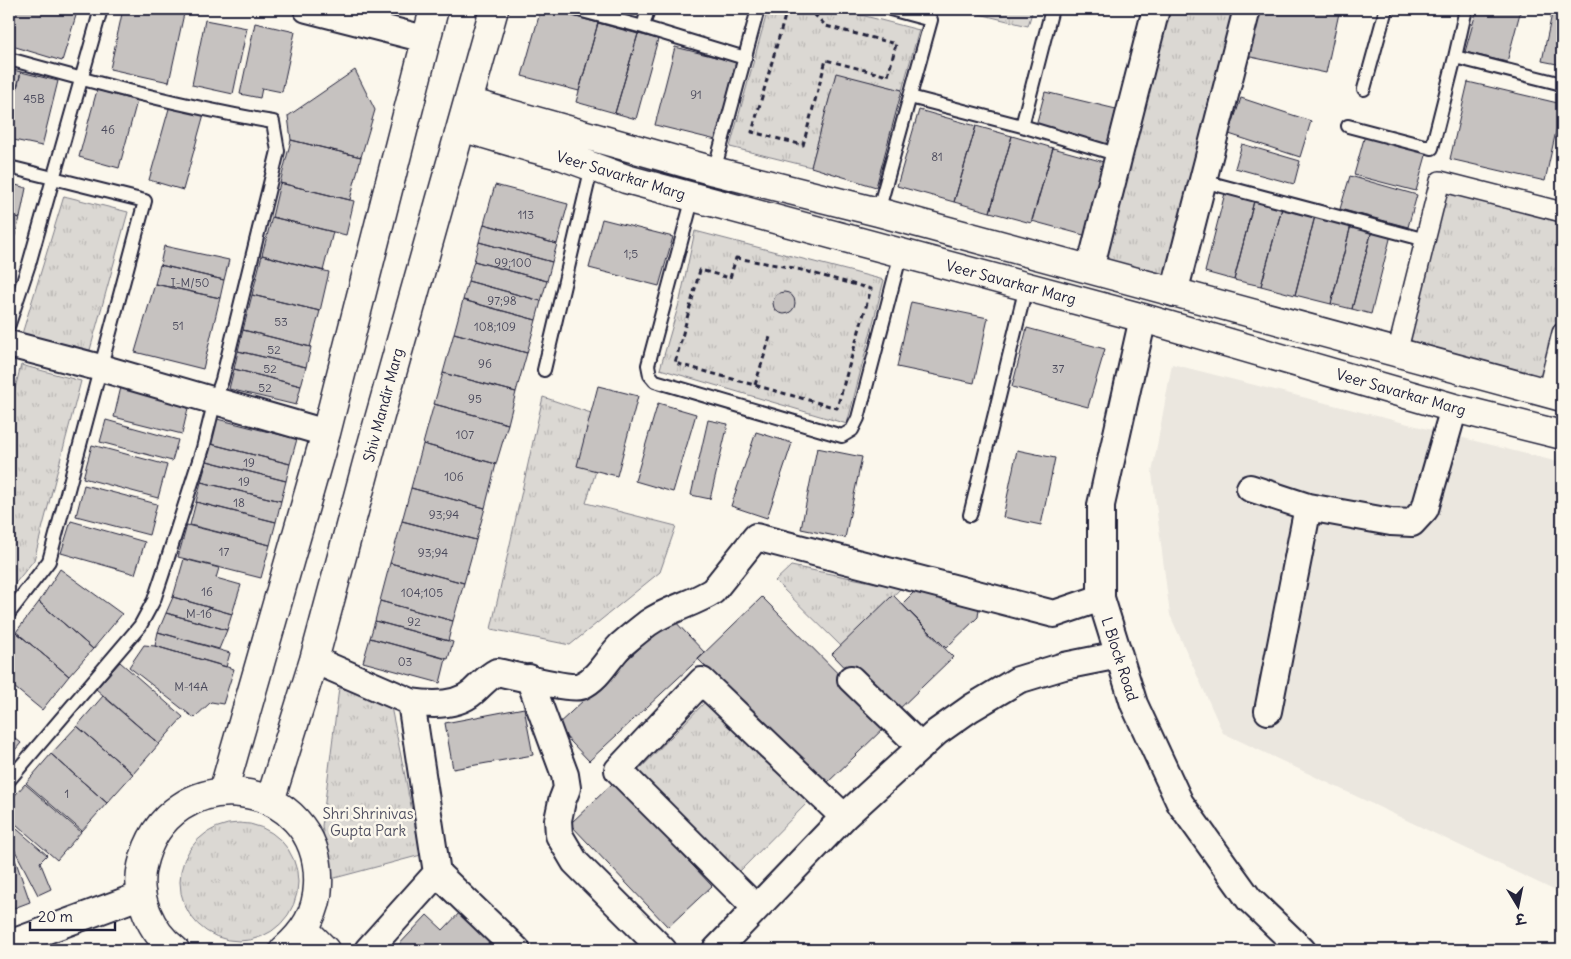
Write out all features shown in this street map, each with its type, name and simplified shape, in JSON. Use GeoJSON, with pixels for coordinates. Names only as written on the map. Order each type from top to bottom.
{"type":"FeatureCollection","features":[{"type":"Feature","properties":{"kind":"street"},"geometry":{"type":"LineString","coordinates":[[307,9],[425,39]]}},
{"type":"Feature","properties":{"kind":"street"},"geometry":{"type":"LineString","coordinates":[[223,792],[326,433],[434,9]]}},
{"type":"Feature","properties":{"kind":"street","name":"Shiv Mandir Marg"},"geometry":{"type":"LineString","coordinates":[[270,801],[314,660],[371,448],[494,9]]}},
{"type":"Feature","properties":{"kind":"street"},"geometry":{"type":"LineString","coordinates":[[1090,269],[1156,9]]}},
{"type":"Feature","properties":{"kind":"street"},"geometry":{"type":"LineString","coordinates":[[1174,293],[1247,9]]}},
{"type":"Feature","properties":{"kind":"street","name":"Veer Savarkar Marg"},"geometry":{"type":"LineString","coordinates":[[464,114],[532,148],[563,156],[626,179],[1143,318],[1454,408],[1562,435]]}},
{"type":"Feature","properties":{"kind":"street","name":"Veer Savarkar Marg"},"geometry":{"type":"LineString","coordinates":[[464,114],[714,170],[878,212],[1554,395]]}},
{"type":"Feature","properties":{"kind":"street"},"geometry":{"type":"LineString","coordinates":[[1397,352],[1440,182],[1562,212]]}},
{"type":"Feature","properties":{"kind":"street","name":"L Block Road"},"geometry":{"type":"LineString","coordinates":[[1143,318],[1101,505],[1101,598],[1134,704],[1180,803],[1249,899],[1302,950]]}},
{"type":"Feature","properties":{"kind":"street"},"geometry":{"type":"LineString","coordinates":[[1554,395],[1562,333]]}},
{"type":"Feature","properties":{"kind":"street"},"geometry":{"type":"LineString","coordinates":[[9,344],[215,400],[326,433]]}},
{"type":"Feature","properties":{"kind":"street"},"geometry":{"type":"LineString","coordinates":[[1250,488],[1308,507],[1391,522],[1412,523],[1425,508],[1454,408]]}},
{"type":"Feature","properties":{"kind":"street"},"geometry":{"type":"LineString","coordinates":[[1268,711],[1308,507]]}},
{"type":"Feature","properties":{"kind":"street"},"geometry":{"type":"LineString","coordinates":[[314,660],[411,702],[426,704],[456,701],[472,693],[490,675],[497,672],[579,687],[596,676],[620,646],[649,622],[676,607],[705,597],[714,591],[756,537],[1054,614],[1101,598]]}},
{"type":"Feature","properties":{"kind":"street"},"geometry":{"type":"LineString","coordinates":[[716,950],[844,817],[921,747],[970,708],[1018,680],[1064,666],[1119,655]]}},
{"type":"Feature","properties":{"kind":"street"},"geometry":{"type":"LineString","coordinates":[[528,678],[565,775],[567,788],[558,820],[559,835],[575,862],[663,950]]}},
{"type":"Feature","properties":{"kind":"street"},"geometry":{"type":"LineString","coordinates":[[851,679],[921,747]]}},
{"type":"Feature","properties":{"kind":"street"},"geometry":{"type":"LineString","coordinates":[[756,908],[618,770],[702,681],[844,817]]}},
{"type":"Feature","properties":{"kind":"street"},"geometry":{"type":"LineString","coordinates":[[411,702],[437,873],[517,950]]}},
{"type":"Feature","properties":{"kind":"street"},"geometry":{"type":"LineString","coordinates":[[175,950],[159,935],[144,906],[141,871],[144,854],[161,823],[174,811],[205,795],[223,792],[240,792],[270,801],[289,815],[304,832],[316,860],[318,890],[315,905],[305,930],[284,950]]}},
{"type":"Feature","properties":{"kind":"street"},"geometry":{"type":"LineString","coordinates":[[368,950],[437,873]]}},
{"type":"Feature","properties":{"kind":"street"},"geometry":{"type":"LineString","coordinates":[[9,944],[142,895]]}},
{"type":"Feature","properties":{"kind":"street"},"geometry":{"type":"LineString","coordinates":[[305,930],[325,950]]}},
{"type":"Feature","properties":{"kind":"lane"},"geometry":{"type":"LineString","coordinates":[[9,324],[29,264],[101,9]]}},
{"type":"Feature","properties":{"kind":"lane"},"geometry":{"type":"LineString","coordinates":[[575,9],[643,27],[745,58]]}},
{"type":"Feature","properties":{"kind":"lane"},"geometry":{"type":"LineString","coordinates":[[643,27],[648,9]]}},
{"type":"Feature","properties":{"kind":"lane"},"geometry":{"type":"LineString","coordinates":[[714,170],[758,9]]}},
{"type":"Feature","properties":{"kind":"lane"},"geometry":{"type":"LineString","coordinates":[[878,212],[931,20],[890,9]]}},
{"type":"Feature","properties":{"kind":"lane"},"geometry":{"type":"LineString","coordinates":[[1022,126],[1052,9]]}},
{"type":"Feature","properties":{"kind":"lane"},"geometry":{"type":"LineString","coordinates":[[1364,89],[1386,9]]}},
{"type":"Feature","properties":{"kind":"lane"},"geometry":{"type":"LineString","coordinates":[[1348,126],[1432,148],[1466,9]]}},
{"type":"Feature","properties":{"kind":"lane"},"geometry":{"type":"LineString","coordinates":[[1455,57],[1562,84]]}},
{"type":"Feature","properties":{"kind":"lane"},"geometry":{"type":"LineString","coordinates":[[9,59],[223,114],[273,122],[278,151],[222,380],[203,448],[154,600],[140,626],[9,780]]}},
{"type":"Feature","properties":{"kind":"lane"},"geometry":{"type":"LineString","coordinates":[[910,97],[1022,126],[1119,155]]}},
{"type":"Feature","properties":{"kind":"lane"},"geometry":{"type":"LineString","coordinates":[[544,370],[592,166]]}},
{"type":"Feature","properties":{"kind":"lane"},"geometry":{"type":"LineString","coordinates":[[9,167],[145,201],[49,561],[9,612]]}},
{"type":"Feature","properties":{"kind":"lane"},"geometry":{"type":"LineString","coordinates":[[1203,181],[1426,240]]}},
{"type":"Feature","properties":{"kind":"lane"},"geometry":{"type":"LineString","coordinates":[[693,197],[648,365],[650,375],[655,381],[842,436],[852,430],[858,418],[901,253]]}},
{"type":"Feature","properties":{"kind":"lane"},"geometry":{"type":"LineString","coordinates":[[970,515],[1026,286]]}},
{"type":"Feature","properties":{"kind":"path"},"geometry":{"type":"LineString","coordinates":[[786,9],[752,132],[803,145],[826,60],[888,76],[896,44],[826,26],[812,12],[801,9]]}},
{"type":"Feature","properties":{"kind":"path"},"geometry":{"type":"LineString","coordinates":[[736,258],[794,268],[871,288],[837,408],[755,385],[675,364],[700,270],[730,278],[736,258]]}},
{"type":"Feature","properties":{"kind":"path"},"geometry":{"type":"LineString","coordinates":[[755,385],[770,337]]}},
{"type":"Feature","properties":{"kind":"shaded area"},"geometry":{"type":"Polygon","coordinates":[[[1172,364],[1562,463],[1562,894],[1223,733],[1170,615],[1152,473],[1172,364]]]}},
{"type":"Feature","properties":{"kind":"green space"},"geometry":{"type":"Polygon","coordinates":[[[768,9],[838,9],[919,30],[902,90],[836,74],[811,167],[730,147],[768,9]]]}},
{"type":"Feature","properties":{"kind":"green space"},"geometry":{"type":"Polygon","coordinates":[[[959,9],[1033,9],[1028,26],[959,9]]]}},
{"type":"Feature","properties":{"kind":"green space"},"geometry":{"type":"Polygon","coordinates":[[[1160,9],[1239,9],[1174,276],[1099,258],[1160,9]]]}},
{"type":"Feature","properties":{"kind":"green space"},"geometry":{"type":"Polygon","coordinates":[[[1447,192],[1562,221],[1562,303],[1542,380],[1407,346],[1447,192]]]}},
{"type":"Feature","properties":{"kind":"green space"},"geometry":{"type":"Polygon","coordinates":[[[64,196],[128,212],[90,350],[22,334],[64,196]]]}},
{"type":"Feature","properties":{"kind":"green space"},"geometry":{"type":"Polygon","coordinates":[[[695,231],[884,280],[847,424],[660,369],[680,300],[695,231]]]}},
{"type":"Feature","properties":{"kind":"green space"},"geometry":{"type":"Polygon","coordinates":[[[21,365],[81,381],[34,560],[9,591],[9,412],[21,365]]]}},
{"type":"Feature","properties":{"kind":"green space"},"geometry":{"type":"Polygon","coordinates":[[[543,397],[612,420],[586,503],[676,526],[660,572],[570,645],[491,629],[543,397]]]}},
{"type":"Feature","properties":{"kind":"green space"},"geometry":{"type":"Polygon","coordinates":[[[791,566],[901,588],[843,648],[775,581],[791,566]]]}},
{"type":"Feature","properties":{"kind":"green space","name":"Shri Shrinivas Gupta Park"},"geometry":{"type":"Polygon","coordinates":[[[339,688],[389,697],[421,855],[331,879],[322,826],[339,688]]]}},
{"type":"Feature","properties":{"kind":"green space"},"geometry":{"type":"Polygon","coordinates":[[[709,698],[812,798],[739,872],[636,773],[709,698]]]}},
{"type":"Feature","properties":{"kind":"green space"},"geometry":{"type":"Polygon","coordinates":[[[239,823],[250,824],[272,833],[288,849],[297,871],[297,893],[288,915],[272,931],[250,940],[239,941],[228,940],[206,931],[190,915],[181,893],[180,882],[181,871],[190,849],[206,833],[228,824],[239,823]]]}},
{"type":"Feature","properties":{"kind":"building"},"geometry":{"type":"Polygon","coordinates":[[[13,9],[78,9],[62,61],[9,45],[9,24],[13,9]]]}},
{"type":"Feature","properties":{"kind":"building"},"geometry":{"type":"Polygon","coordinates":[[[123,9],[185,9],[169,82],[110,69],[123,9]]]}},
{"type":"Feature","properties":{"kind":"building"},"geometry":{"type":"Polygon","coordinates":[[[541,9],[549,9],[598,23],[579,91],[522,76],[541,9]]]}},
{"type":"Feature","properties":{"kind":"building"},"geometry":{"type":"Polygon","coordinates":[[[1257,9],[1321,9],[1339,13],[1326,73],[1246,56],[1257,9]]]}},
{"type":"Feature","properties":{"kind":"building"},"geometry":{"type":"Polygon","coordinates":[[[1477,9],[1521,9],[1507,62],[1465,52],[1477,9]]]}},
{"type":"Feature","properties":{"kind":"building"},"geometry":{"type":"Polygon","coordinates":[[[1553,9],[1562,9],[1562,65],[1542,61],[1553,9]]]}},
{"type":"Feature","properties":{"kind":"building"},"geometry":{"type":"Polygon","coordinates":[[[205,20],[247,28],[233,94],[192,85],[205,20]]]}},
{"type":"Feature","properties":{"kind":"building"},"geometry":{"type":"Polygon","coordinates":[[[255,23],[295,32],[282,92],[262,88],[260,98],[240,94],[255,23]]]}},
{"type":"Feature","properties":{"kind":"building"},"geometry":{"type":"Polygon","coordinates":[[[598,23],[638,34],[615,113],[576,102],[598,23]]]}},
{"type":"Feature","properties":{"kind":"building"},"geometry":{"type":"Polygon","coordinates":[[[638,34],[658,39],[636,119],[615,113],[638,34]]]}},
{"type":"Feature","properties":{"kind":"building"},"geometry":{"type":"Polygon","coordinates":[[[675,47],[736,62],[716,140],[655,125],[675,47]]]}},
{"type":"Feature","properties":{"kind":"building"},"geometry":{"type":"Polygon","coordinates":[[[9,69],[21,72],[9,120],[9,69]]]}},
{"type":"Feature","properties":{"kind":"building"},"geometry":{"type":"Polygon","coordinates":[[[355,70],[375,110],[361,157],[291,140],[288,116],[355,70]]]}},
{"type":"Feature","properties":{"kind":"building"},"geometry":{"type":"Polygon","coordinates":[[[21,72],[58,81],[42,146],[9,139],[9,120],[21,72]]]}},
{"type":"Feature","properties":{"kind":"building"},"geometry":{"type":"Polygon","coordinates":[[[836,73],[902,90],[876,187],[811,167],[836,73]]]}},
{"type":"Feature","properties":{"kind":"building"},"geometry":{"type":"Polygon","coordinates":[[[1468,82],[1562,104],[1545,181],[1450,159],[1468,82]]]}},
{"type":"Feature","properties":{"kind":"building"},"geometry":{"type":"Polygon","coordinates":[[[97,90],[137,101],[119,168],[79,157],[97,90]]]}},
{"type":"Feature","properties":{"kind":"building"},"geometry":{"type":"Polygon","coordinates":[[[1045,92],[1116,109],[1107,147],[1035,129],[1045,92]]]}},
{"type":"Feature","properties":{"kind":"building"},"geometry":{"type":"Polygon","coordinates":[[[1241,98],[1311,121],[1300,157],[1229,134],[1241,98]]]}},
{"type":"Feature","properties":{"kind":"building"},"geometry":{"type":"Polygon","coordinates":[[[170,105],[204,114],[183,190],[149,180],[170,105]]]}},
{"type":"Feature","properties":{"kind":"building"},"geometry":{"type":"Polygon","coordinates":[[[919,110],[976,126],[954,202],[897,186],[919,110]]]}},
{"type":"Feature","properties":{"kind":"building"},"geometry":{"type":"Polygon","coordinates":[[[976,126],[1012,136],[990,212],[954,202],[976,126]]]}},
{"type":"Feature","properties":{"kind":"building"},"geometry":{"type":"Polygon","coordinates":[[[1365,135],[1427,152],[1416,191],[1354,175],[1365,135]]]}},
{"type":"Feature","properties":{"kind":"building"},"geometry":{"type":"Polygon","coordinates":[[[1012,136],[1053,148],[1031,223],[990,212],[1012,136]]]}},
{"type":"Feature","properties":{"kind":"building"},"geometry":{"type":"Polygon","coordinates":[[[291,140],[361,157],[350,200],[280,183],[291,140]]]}},
{"type":"Feature","properties":{"kind":"building"},"geometry":{"type":"Polygon","coordinates":[[[1242,144],[1300,161],[1294,184],[1235,168],[1242,144]]]}},
{"type":"Feature","properties":{"kind":"building"},"geometry":{"type":"Polygon","coordinates":[[[1053,148],[1111,164],[1091,237],[1032,221],[1053,148]]]}},
{"type":"Feature","properties":{"kind":"building"},"geometry":{"type":"Polygon","coordinates":[[[1562,153],[1562,174],[1557,172],[1562,153]]]}},
{"type":"Feature","properties":{"kind":"building"},"geometry":{"type":"Polygon","coordinates":[[[1350,176],[1417,195],[1408,227],[1340,209],[1350,176]]]}},
{"type":"Feature","properties":{"kind":"building"},"geometry":{"type":"Polygon","coordinates":[[[9,183],[26,188],[20,218],[9,215],[9,183]]]}},
{"type":"Feature","properties":{"kind":"building"},"geometry":{"type":"Polygon","coordinates":[[[280,183],[354,201],[346,235],[272,217],[280,183]]]}},
{"type":"Feature","properties":{"kind":"building"},"geometry":{"type":"Polygon","coordinates":[[[495,185],[568,204],[557,244],[484,224],[495,185]]]}},
{"type":"Feature","properties":{"kind":"building"},"geometry":{"type":"Polygon","coordinates":[[[1225,193],[1254,201],[1234,280],[1205,272],[1225,193]]]}},
{"type":"Feature","properties":{"kind":"building"},"geometry":{"type":"Polygon","coordinates":[[[1254,201],[1282,208],[1261,286],[1234,280],[1254,201]]]}},
{"type":"Feature","properties":{"kind":"building"},"geometry":{"type":"Polygon","coordinates":[[[1282,208],[1315,216],[1295,295],[1261,286],[1282,208]]]}},
{"type":"Feature","properties":{"kind":"building"},"geometry":{"type":"Polygon","coordinates":[[[9,215],[20,218],[11,249],[9,248],[9,215]]]}},
{"type":"Feature","properties":{"kind":"building"},"geometry":{"type":"Polygon","coordinates":[[[1315,216],[1351,225],[1331,304],[1295,295],[1315,216]]]}},
{"type":"Feature","properties":{"kind":"building"},"geometry":{"type":"Polygon","coordinates":[[[272,217],[333,232],[323,271],[262,255],[272,217]]]}},
{"type":"Feature","properties":{"kind":"building"},"geometry":{"type":"Polygon","coordinates":[[[602,219],[673,237],[659,286],[589,268],[602,219]]]}},
{"type":"Feature","properties":{"kind":"building"},"geometry":{"type":"Polygon","coordinates":[[[484,224],[557,244],[552,262],[479,242],[484,224]]]}},
{"type":"Feature","properties":{"kind":"building"},"geometry":{"type":"Polygon","coordinates":[[[1351,225],[1372,230],[1352,309],[1331,304],[1351,225]]]}},
{"type":"Feature","properties":{"kind":"building"},"geometry":{"type":"Polygon","coordinates":[[[1372,230],[1391,235],[1371,314],[1352,309],[1372,230]]]}},
{"type":"Feature","properties":{"kind":"building"},"geometry":{"type":"Polygon","coordinates":[[[479,242],[552,262],[547,281],[474,261],[479,242]]]}},
{"type":"Feature","properties":{"kind":"building"},"geometry":{"type":"Polygon","coordinates":[[[164,246],[229,260],[224,280],[160,265],[164,246]]]}},
{"type":"Feature","properties":{"kind":"building"},"geometry":{"type":"Polygon","coordinates":[[[262,255],[329,272],[320,311],[252,295],[262,255]]]}},
{"type":"Feature","properties":{"kind":"building"},"geometry":{"type":"Polygon","coordinates":[[[474,261],[547,281],[541,301],[468,281],[474,261]]]}},
{"type":"Feature","properties":{"kind":"building"},"geometry":{"type":"Polygon","coordinates":[[[160,265],[224,280],[220,298],[155,284],[160,265]]]}},
{"type":"Feature","properties":{"kind":"building"},"geometry":{"type":"Polygon","coordinates":[[[468,281],[541,301],[536,320],[463,300],[468,281]]]}},
{"type":"Feature","properties":{"kind":"building"},"geometry":{"type":"Polygon","coordinates":[[[155,284],[220,298],[203,369],[135,352],[155,284]]]}},
{"type":"Feature","properties":{"kind":"building"},"geometry":{"type":"Polygon","coordinates":[[[784,292],[794,299],[795,303],[788,313],[784,314],[774,307],[773,303],[780,293],[784,292]]]}},
{"type":"Feature","properties":{"kind":"building"},"geometry":{"type":"Polygon","coordinates":[[[252,295],[320,311],[310,347],[243,330],[252,295]]]}},
{"type":"Feature","properties":{"kind":"building"},"geometry":{"type":"Polygon","coordinates":[[[463,300],[536,320],[527,353],[454,333],[463,300]]]}},
{"type":"Feature","properties":{"kind":"building"},"geometry":{"type":"Polygon","coordinates":[[[911,302],[988,318],[974,383],[897,367],[911,302]]]}},
{"type":"Feature","properties":{"kind":"building"},"geometry":{"type":"Polygon","coordinates":[[[1027,328],[1105,349],[1088,407],[1012,387],[1027,328]]]}},
{"type":"Feature","properties":{"kind":"building"},"geometry":{"type":"Polygon","coordinates":[[[243,330],[311,347],[306,367],[238,351],[243,330]]]}},
{"type":"Feature","properties":{"kind":"building"},"geometry":{"type":"Polygon","coordinates":[[[454,333],[527,353],[516,392],[443,373],[454,333]]]}},
{"type":"Feature","properties":{"kind":"building"},"geometry":{"type":"Polygon","coordinates":[[[238,351],[306,367],[301,386],[234,369],[238,351]]]}},
{"type":"Feature","properties":{"kind":"building"},"geometry":{"type":"Polygon","coordinates":[[[234,369],[301,386],[296,405],[229,389],[234,369]]]}},
{"type":"Feature","properties":{"kind":"building"},"geometry":{"type":"Polygon","coordinates":[[[443,373],[516,392],[508,424],[434,404],[443,373]]]}},
{"type":"Feature","properties":{"kind":"building"},"geometry":{"type":"Polygon","coordinates":[[[598,386],[638,396],[617,476],[577,466],[598,386]]]}},
{"type":"Feature","properties":{"kind":"building"},"geometry":{"type":"Polygon","coordinates":[[[121,387],[189,404],[182,434],[114,417],[121,387]]]}},
{"type":"Feature","properties":{"kind":"building"},"geometry":{"type":"Polygon","coordinates":[[[658,403],[696,414],[673,492],[635,481],[658,403]]]}},
{"type":"Feature","properties":{"kind":"building"},"geometry":{"type":"Polygon","coordinates":[[[434,404],[508,424],[496,464],[423,444],[434,404]]]}},
{"type":"Feature","properties":{"kind":"building"},"geometry":{"type":"Polygon","coordinates":[[[217,419],[297,439],[290,464],[211,444],[217,419]]]}},
{"type":"Feature","properties":{"kind":"building"},"geometry":{"type":"Polygon","coordinates":[[[106,420],[178,440],[172,461],[100,442],[106,420]]]}},
{"type":"Feature","properties":{"kind":"building"},"geometry":{"type":"Polygon","coordinates":[[[708,420],[728,424],[710,499],[691,495],[708,420]]]}},
{"type":"Feature","properties":{"kind":"building"},"geometry":{"type":"Polygon","coordinates":[[[756,432],[792,443],[767,518],[731,506],[756,432]]]}},
{"type":"Feature","properties":{"kind":"building"},"geometry":{"type":"Polygon","coordinates":[[[211,444],[290,464],[286,481],[207,461],[211,444]]]}},
{"type":"Feature","properties":{"kind":"building"},"geometry":{"type":"Polygon","coordinates":[[[423,444],[496,464],[485,508],[411,488],[423,444]]]}},
{"type":"Feature","properties":{"kind":"building"},"geometry":{"type":"Polygon","coordinates":[[[92,445],[167,465],[158,498],[83,478],[92,445]]]}},
{"type":"Feature","properties":{"kind":"building"},"geometry":{"type":"Polygon","coordinates":[[[817,448],[862,457],[845,538],[801,529],[817,448]]]}},
{"type":"Feature","properties":{"kind":"building"},"geometry":{"type":"Polygon","coordinates":[[[1017,450],[1055,458],[1041,525],[1003,517],[1017,450]]]}},
{"type":"Feature","properties":{"kind":"building"},"geometry":{"type":"Polygon","coordinates":[[[207,461],[286,481],[281,501],[201,482],[207,461]]]}},
{"type":"Feature","properties":{"kind":"building"},"geometry":{"type":"Polygon","coordinates":[[[201,482],[281,501],[276,522],[196,502],[201,482]]]}},
{"type":"Feature","properties":{"kind":"building"},"geometry":{"type":"Polygon","coordinates":[[[84,485],[157,504],[149,535],[76,516],[84,485]]]}},
{"type":"Feature","properties":{"kind":"building"},"geometry":{"type":"Polygon","coordinates":[[[411,488],[485,508],[476,540],[402,521],[411,488]]]}},
{"type":"Feature","properties":{"kind":"building"},"geometry":{"type":"Polygon","coordinates":[[[196,502],[276,522],[270,545],[190,525],[196,502]]]}},
{"type":"Feature","properties":{"kind":"building"},"geometry":{"type":"Polygon","coordinates":[[[71,521],[145,542],[135,574],[61,553],[71,521]]]}},
{"type":"Feature","properties":{"kind":"building"},"geometry":{"type":"Polygon","coordinates":[[[402,521],[476,540],[464,583],[390,563],[402,521]]]}},
{"type":"Feature","properties":{"kind":"building"},"geometry":{"type":"Polygon","coordinates":[[[187,525],[270,545],[261,578],[178,557],[187,525]]]}},
{"type":"Feature","properties":{"kind":"building"},"geometry":{"type":"Polygon","coordinates":[[[184,559],[219,568],[216,578],[241,585],[232,614],[173,597],[184,559]]]}},
{"type":"Feature","properties":{"kind":"building"},"geometry":{"type":"Polygon","coordinates":[[[390,563],[464,583],[453,621],[380,601],[390,563]]]}},
{"type":"Feature","properties":{"kind":"building"},"geometry":{"type":"Polygon","coordinates":[[[60,569],[122,614],[93,649],[39,602],[60,569]]]}},
{"type":"Feature","properties":{"kind":"building"},"geometry":{"type":"Polygon","coordinates":[[[922,584],[980,600],[978,617],[946,648],[902,604],[922,584]]]}},
{"type":"Feature","properties":{"kind":"building"},"geometry":{"type":"Polygon","coordinates":[[[893,595],[953,657],[892,716],[832,654],[893,595]]]}},
{"type":"Feature","properties":{"kind":"building"},"geometry":{"type":"Polygon","coordinates":[[[173,597],[232,614],[227,630],[166,613],[173,597]]]}},
{"type":"Feature","properties":{"kind":"building"},"geometry":{"type":"Polygon","coordinates":[[[762,597],[888,724],[823,787],[698,659],[762,597]]]}},
{"type":"Feature","properties":{"kind":"building"},"geometry":{"type":"Polygon","coordinates":[[[380,601],[453,621],[448,641],[375,621],[380,601]]]}},
{"type":"Feature","properties":{"kind":"building"},"geometry":{"type":"Polygon","coordinates":[[[39,602],[93,649],[69,676],[16,632],[39,602]]]}},
{"type":"Feature","properties":{"kind":"building"},"geometry":{"type":"Polygon","coordinates":[[[166,613],[227,630],[219,649],[158,632],[166,613]]]}},
{"type":"Feature","properties":{"kind":"building"},"geometry":{"type":"Polygon","coordinates":[[[672,618],[705,653],[589,761],[556,726],[672,618]]]}},
{"type":"Feature","properties":{"kind":"building"},"geometry":{"type":"Polygon","coordinates":[[[375,621],[453,642],[448,659],[370,638],[375,621]]]}},
{"type":"Feature","properties":{"kind":"building"},"geometry":{"type":"Polygon","coordinates":[[[16,632],[69,676],[42,710],[9,683],[9,641],[16,632]]]}},
{"type":"Feature","properties":{"kind":"building"},"geometry":{"type":"Polygon","coordinates":[[[158,632],[230,653],[226,667],[155,646],[158,632]]]}},
{"type":"Feature","properties":{"kind":"building"},"geometry":{"type":"Polygon","coordinates":[[[370,638],[446,659],[440,683],[363,662],[370,638]]]}},
{"type":"Feature","properties":{"kind":"building"},"geometry":{"type":"Polygon","coordinates":[[[144,645],[155,646],[234,669],[223,704],[211,702],[194,718],[129,667],[144,645]]]}},
{"type":"Feature","properties":{"kind":"building"},"geometry":{"type":"Polygon","coordinates":[[[120,662],[183,717],[159,744],[96,689],[120,662]]]}},
{"type":"Feature","properties":{"kind":"building"},"geometry":{"type":"Polygon","coordinates":[[[103,696],[159,744],[133,774],[77,726],[103,696]]]}},
{"type":"Feature","properties":{"kind":"building"},"geometry":{"type":"Polygon","coordinates":[[[524,708],[533,755],[453,769],[445,723],[524,708]]]}},
{"type":"Feature","properties":{"kind":"building"},"geometry":{"type":"Polygon","coordinates":[[[77,726],[133,774],[107,803],[51,754],[77,726]]]}},
{"type":"Feature","properties":{"kind":"building"},"geometry":{"type":"Polygon","coordinates":[[[9,733],[21,743],[9,757],[9,733]]]}},
{"type":"Feature","properties":{"kind":"building"},"geometry":{"type":"Polygon","coordinates":[[[51,754],[107,803],[82,831],[26,783],[51,754]]]}},
{"type":"Feature","properties":{"kind":"building"},"geometry":{"type":"Polygon","coordinates":[[[614,782],[712,886],[668,927],[570,824],[614,782]]]}},
{"type":"Feature","properties":{"kind":"building"},"geometry":{"type":"Polygon","coordinates":[[[25,784],[81,832],[57,860],[9,818],[9,802],[25,784]]]}},
{"type":"Feature","properties":{"kind":"building"},"geometry":{"type":"Polygon","coordinates":[[[11,824],[47,855],[40,862],[51,889],[38,895],[9,839],[9,826],[11,824]]]}},
{"type":"Feature","properties":{"kind":"building"},"geometry":{"type":"Polygon","coordinates":[[[9,842],[30,902],[9,910],[9,842]]]}},
{"type":"Feature","properties":{"kind":"building"},"geometry":{"type":"Polygon","coordinates":[[[463,909],[499,943],[492,950],[394,950],[427,915],[443,930],[463,909]]]}}]}
